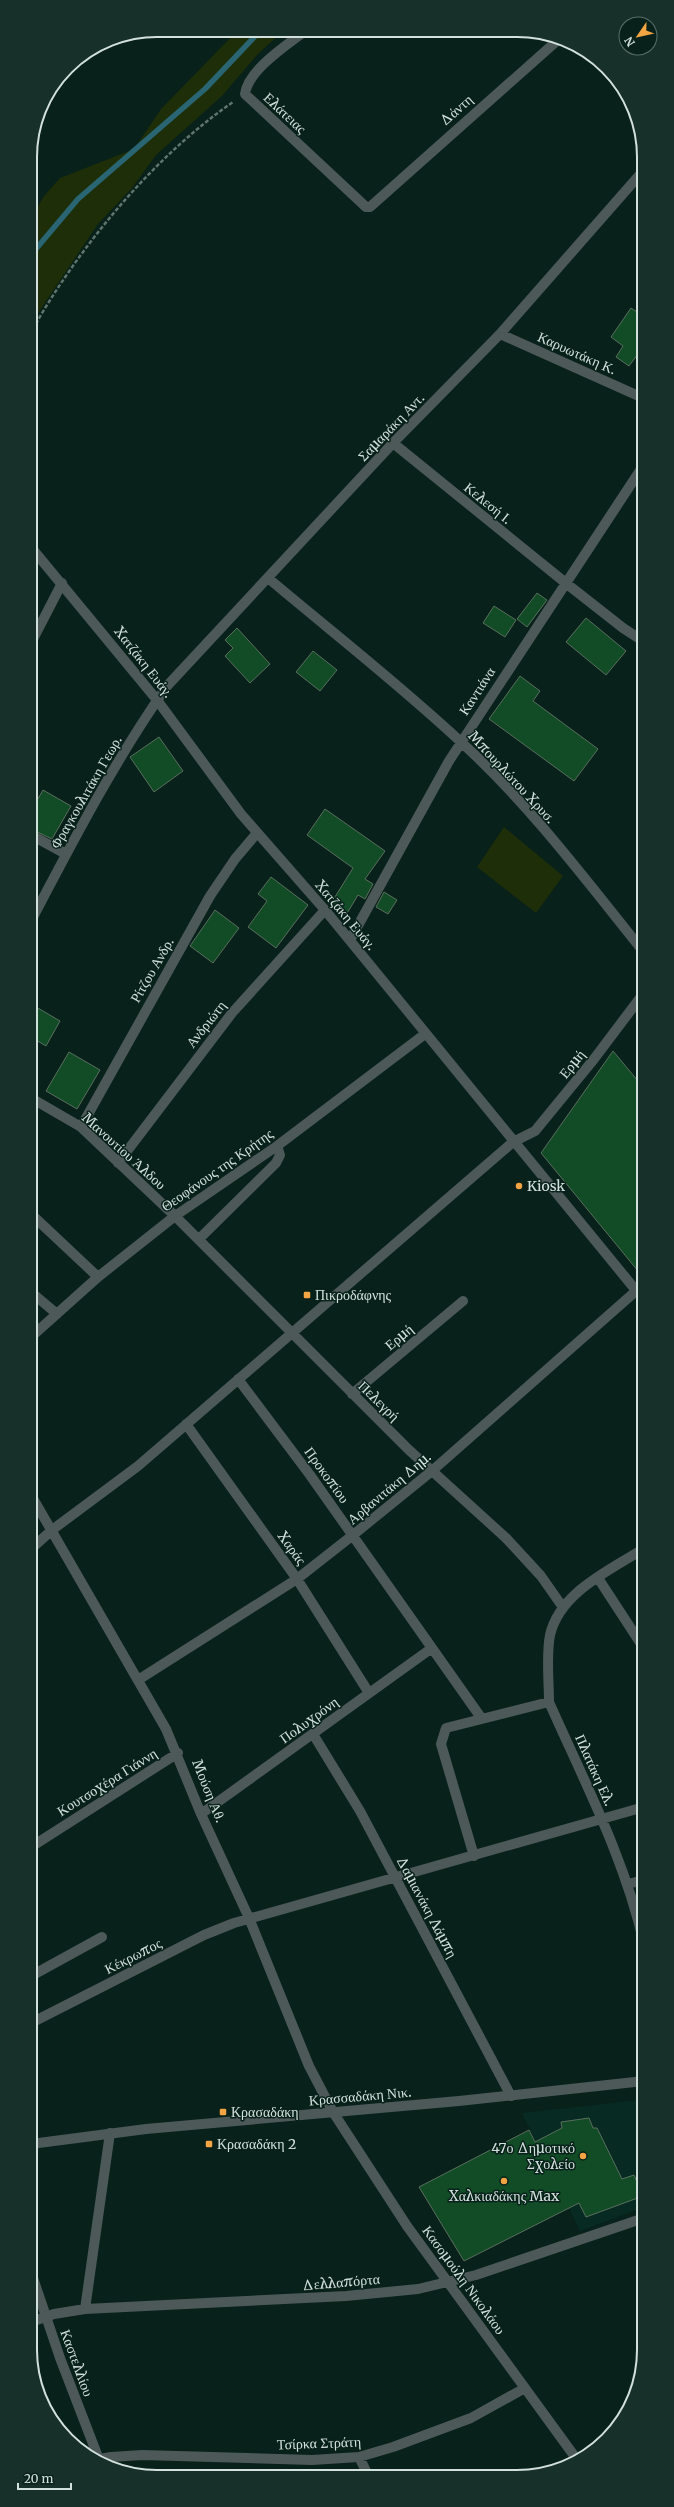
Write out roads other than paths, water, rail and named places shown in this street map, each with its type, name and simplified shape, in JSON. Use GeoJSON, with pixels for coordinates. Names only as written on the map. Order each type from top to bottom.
{"type":"FeatureCollection","features":[{"type":"Feature","properties":{"kind":"street","name":"Ελάτειας"},"geometry":{"type":"LineString","coordinates":[[298,37],[261,67],[249,82],[245,94],[366,207],[374,205]]}},
{"type":"Feature","properties":{"kind":"street","name":"Δάντη"},"geometry":{"type":"LineString","coordinates":[[374,205],[554,43]]}},
{"type":"Feature","properties":{"kind":"street","name":"Σαμαράκη Αντ."},"geometry":{"type":"LineString","coordinates":[[157,700],[167,686],[393,443],[500,334],[637,178]]}},
{"type":"Feature","properties":{"kind":"street","name":"Καρυωτάκη Κ."},"geometry":{"type":"LineString","coordinates":[[500,334],[637,395]]}},
{"type":"Feature","properties":{"kind":"street","name":"Κελεσή Ι."},"geometry":{"type":"LineString","coordinates":[[393,443],[567,584],[623,628],[637,637]]}},
{"type":"Feature","properties":{"kind":"street","name":"Καντιάνα"},"geometry":{"type":"LineString","coordinates":[[350,940],[430,792],[461,742],[567,584],[637,475]]}},
{"type":"Feature","properties":{"kind":"street","name":"Χατζάκη Ευάγ."},"geometry":{"type":"LineString","coordinates":[[37,554],[157,700],[217,784],[257,833],[326,910],[425,1034],[636,1291]]}},
{"type":"Feature","properties":{"kind":"street","name":"Μπουρλώτου Χρυσ."},"geometry":{"type":"LineString","coordinates":[[268,578],[461,742],[529,812],[637,945]]}},
{"type":"Feature","properties":{"kind":"street"},"geometry":{"type":"LineString","coordinates":[[37,631],[62,583]]}},
{"type":"Feature","properties":{"kind":"street","name":"Φραγκουλιτάκη Γεωρ."},"geometry":{"type":"LineString","coordinates":[[37,910],[66,854],[157,700]]}},
{"type":"Feature","properties":{"kind":"street","name":"Ρίτζου Ανδρ."},"geometry":{"type":"LineString","coordinates":[[81,1127],[210,896],[235,859],[257,833]]}},
{"type":"Feature","properties":{"kind":"street"},"geometry":{"type":"LineString","coordinates":[[37,839],[66,854]]}},
{"type":"Feature","properties":{"kind":"street","name":"Ανδριώτη"},"geometry":{"type":"LineString","coordinates":[[118,1163],[232,1013],[326,910]]}},
{"type":"Feature","properties":{"kind":"street","name":"Ερμή"},"geometry":{"type":"LineString","coordinates":[[513,1142],[535,1131],[594,1060],[637,1002]]}},
{"type":"Feature","properties":{"kind":"street","name":"Θεοφάνους της Κρήτης"},"geometry":{"type":"LineString","coordinates":[[37,1332],[98,1278],[175,1216],[277,1146],[425,1034]]}},
{"type":"Feature","properties":{"kind":"street","name":"Μανουτίου Άλδου"},"geometry":{"type":"LineString","coordinates":[[37,1101],[81,1127],[175,1216]]}},
{"type":"Feature","properties":{"kind":"street"},"geometry":{"type":"LineString","coordinates":[[37,1544],[52,1530],[132,1471],[513,1142]]}},
{"type":"Feature","properties":{"kind":"street"},"geometry":{"type":"LineString","coordinates":[[199,1239],[276,1163],[280,1155],[277,1146]]}},
{"type":"Feature","properties":{"kind":"street","name":"Πελεγρή"},"geometry":{"type":"LineString","coordinates":[[175,1216],[352,1394],[511,1543],[541,1576],[562,1606]]}},
{"type":"Feature","properties":{"kind":"street"},"geometry":{"type":"LineString","coordinates":[[37,1220],[98,1278]]}},
{"type":"Feature","properties":{"kind":"street","name":"Αρβανιτάκη Δημ."},"geometry":{"type":"LineString","coordinates":[[138,1680],[297,1579],[433,1470],[636,1291]]}},
{"type":"Feature","properties":{"kind":"street"},"geometry":{"type":"LineString","coordinates":[[37,1297],[57,1314]]}},
{"type":"Feature","properties":{"kind":"street","name":"Ερμή"},"geometry":{"type":"LineString","coordinates":[[352,1394],[463,1301]]}},
{"type":"Feature","properties":{"kind":"street","name":"Προκοπίου"},"geometry":{"type":"LineString","coordinates":[[238,1380],[353,1535],[482,1719]]}},
{"type":"Feature","properties":{"kind":"street","name":"Χαράς"},"geometry":{"type":"LineString","coordinates":[[186,1424],[297,1579],[369,1693]]}},
{"type":"Feature","properties":{"kind":"street","name":"Μούση Αθ."},"geometry":{"type":"LineString","coordinates":[[37,1505],[138,1680],[178,1754],[201,1814],[249,1918],[304,2053],[333,2112]]}},
{"type":"Feature","properties":{"kind":"street"},"geometry":{"type":"LineString","coordinates":[[562,1606],[598,1578],[637,1552]]}},
{"type":"Feature","properties":{"kind":"street"},"geometry":{"type":"LineString","coordinates":[[598,1578],[637,1636]]}},
{"type":"Feature","properties":{"kind":"street","name":"Πλατάκη Ελ."},"geometry":{"type":"LineString","coordinates":[[562,1606],[555,1620],[550,1637],[549,1702],[628,1884],[637,1918]]}},
{"type":"Feature","properties":{"kind":"street","name":"Πολυχρόνη"},"geometry":{"type":"LineString","coordinates":[[201,1814],[432,1648]]}},
{"type":"Feature","properties":{"kind":"street"},"geometry":{"type":"LineString","coordinates":[[474,1856],[441,1744],[446,1728],[549,1702]]}},
{"type":"Feature","properties":{"kind":"street","name":"Δαμιανάκη Λάμπη"},"geometry":{"type":"LineString","coordinates":[[313,1734],[360,1811],[511,2096]]}},
{"type":"Feature","properties":{"kind":"street","name":"Κουτσοχέρα Γιάννη"},"geometry":{"type":"LineString","coordinates":[[37,1843],[178,1754]]}},
{"type":"Feature","properties":{"kind":"street","name":"Κέκρωπος"},"geometry":{"type":"LineString","coordinates":[[37,2020],[204,1935],[249,1918],[637,1810]]}},
{"type":"Feature","properties":{"kind":"street"},"geometry":{"type":"LineString","coordinates":[[628,1884],[637,1882]]}},
{"type":"Feature","properties":{"kind":"street"},"geometry":{"type":"LineString","coordinates":[[37,1973],[102,1937]]}},
{"type":"Feature","properties":{"kind":"street","name":"Κρασσαδάκη Νικ."},"geometry":{"type":"LineString","coordinates":[[37,2143],[110,2133],[511,2096],[637,2083]]}},
{"type":"Feature","properties":{"kind":"street","name":"Κασομούλη Νικολάου"},"geometry":{"type":"LineString","coordinates":[[333,2112],[388,2198],[574,2455]]}},
{"type":"Feature","properties":{"kind":"street"},"geometry":{"type":"LineString","coordinates":[[85,2308],[110,2133]]}},
{"type":"Feature","properties":{"kind":"street","name":"Δελλαπόρτα"},"geometry":{"type":"LineString","coordinates":[[37,2319],[45,2316],[85,2308],[346,2296],[418,2289],[508,2265],[637,2220]]}},
{"type":"Feature","properties":{"kind":"street","name":"Καστελλίου"},"geometry":{"type":"LineString","coordinates":[[37,2291],[95,2453]]}},
{"type":"Feature","properties":{"kind":"street","name":"Τσίρκα Στράτη"},"geometry":{"type":"LineString","coordinates":[[107,2459],[142,2455],[312,2460],[359,2457],[393,2447],[471,2418],[525,2388]]}},
{"type":"Feature","properties":{"kind":"street"},"geometry":{"type":"LineString","coordinates":[[359,2457],[366,2470]]}},
{"type":"Feature","properties":{"kind":"waterway"},"geometry":{"type":"LineString","coordinates":[[37,248],[78,199],[205,89],[254,37]]}},
{"type":"Feature","properties":{"kind":"place","name":"Kiosk"},"geometry":{"type":"Point","coordinates":[519,1186]}},
{"type":"Feature","properties":{"kind":"place","name":"Πικροδάφνης"},"geometry":{"type":"Point","coordinates":[307,1295]}},
{"type":"Feature","properties":{"kind":"place","name":"Κρασαδάκη"},"geometry":{"type":"Point","coordinates":[223,2112]}},
{"type":"Feature","properties":{"kind":"place","name":"Κρασαδάκη 2"},"geometry":{"type":"Point","coordinates":[209,2144]}},
{"type":"Feature","properties":{"kind":"place","name":"47ο Δημοτικό Σχολείο"},"geometry":{"type":"Point","coordinates":[583,2156]}},
{"type":"Feature","properties":{"kind":"place","name":"Χαλκιαδάκης Max"},"geometry":{"type":"Point","coordinates":[504,2181]}}]}
